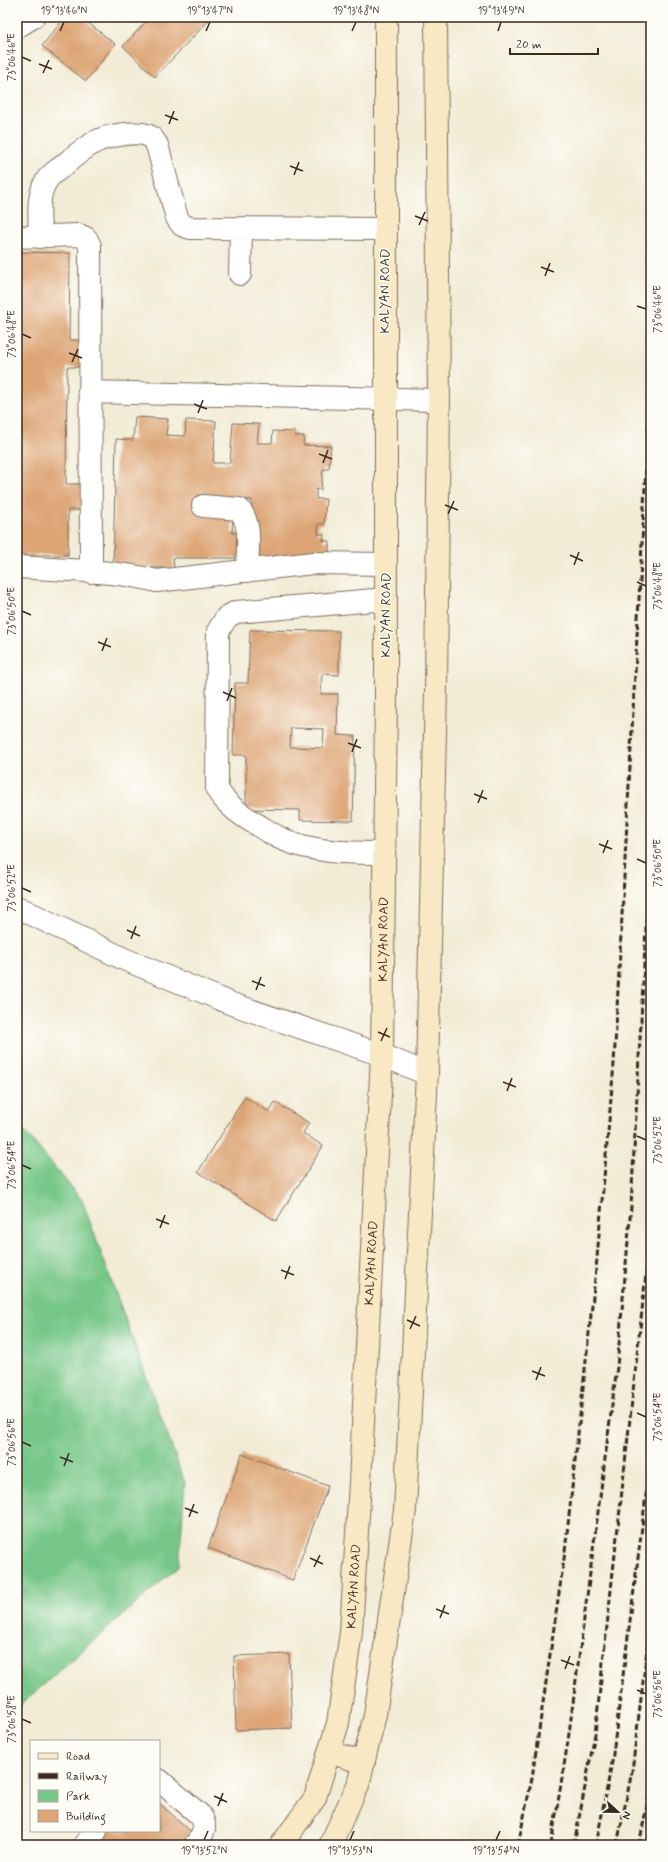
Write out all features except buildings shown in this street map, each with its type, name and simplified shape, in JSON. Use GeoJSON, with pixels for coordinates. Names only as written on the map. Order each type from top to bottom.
{"type":"FeatureCollection","features":[{"type":"Feature","properties":{"kind":"main road","name":"KALYAN ROAD"},"geometry":{"type":"LineString","coordinates":[[281,1845],[315,1798],[338,1723],[351,1632],[382,1055],[386,599],[386,17]]}},
{"type":"Feature","properties":{"kind":"main road"},"geometry":{"type":"LineString","coordinates":[[330,1845],[358,1785],[375,1715],[405,1510],[427,1074],[436,690],[439,400],[436,17]]}},
{"type":"Feature","properties":{"kind":"main road"},"geometry":{"type":"LineString","coordinates":[[329,1752],[364,1763]]}},
{"type":"Feature","properties":{"kind":"street"},"geometry":{"type":"LineString","coordinates":[[17,27],[33,17]]}},
{"type":"Feature","properties":{"kind":"street"},"geometry":{"type":"LineString","coordinates":[[40,237],[40,202],[42,189],[47,179],[79,152],[96,142],[110,137],[134,134],[144,134],[151,137],[157,145],[177,218],[182,225],[201,229],[386,229]]}},
{"type":"Feature","properties":{"kind":"street"},"geometry":{"type":"LineString","coordinates":[[240,274],[241,229]]}},
{"type":"Feature","properties":{"kind":"street"},"geometry":{"type":"LineString","coordinates":[[17,237],[78,235],[86,238],[90,246],[89,392],[91,572]]}},
{"type":"Feature","properties":{"kind":"street"},"geometry":{"type":"LineString","coordinates":[[89,392],[385,400],[439,400]]}},
{"type":"Feature","properties":{"kind":"street"},"geometry":{"type":"LineString","coordinates":[[203,506],[239,509],[244,515],[248,524],[247,571]]}},
{"type":"Feature","properties":{"kind":"street"},"geometry":{"type":"LineString","coordinates":[[17,567],[142,577],[157,581],[313,563],[385,564]]}},
{"type":"Feature","properties":{"kind":"street"},"geometry":{"type":"LineString","coordinates":[[384,853],[333,852],[304,846],[282,839],[247,819],[222,797],[217,789],[218,631],[226,617],[236,612],[386,599]]}},
{"type":"Feature","properties":{"kind":"street"},"geometry":{"type":"LineString","coordinates":[[17,907],[124,959],[232,1004],[382,1055],[427,1074]]}},
{"type":"Feature","properties":{"kind":"street"},"geometry":{"type":"LineString","coordinates":[[160,1781],[200,1815],[204,1821],[204,1831],[195,1845]]}},
{"type":"Feature","properties":{"kind":"street"},"geometry":{"type":"LineString","coordinates":[[84,1845],[95,1832]]}},
{"type":"Feature","properties":{"kind":"green space"},"geometry":{"type":"Polygon","coordinates":[[[17,1122],[82,1200],[185,1483],[179,1566],[17,1708],[17,1122]]]}},
{"type":"Feature","properties":{"kind":"railway"},"geometry":{"type":"LineString","coordinates":[[518,1845],[532,1778],[565,1552],[596,1269],[614,1064],[651,376]]}},
{"type":"Feature","properties":{"kind":"railway"},"geometry":{"type":"LineString","coordinates":[[551,1845],[568,1741],[617,1367],[631,1207],[651,834]]}},
{"type":"Feature","properties":{"kind":"railway"},"geometry":{"type":"LineString","coordinates":[[574,1845],[595,1734],[651,1229]]}},
{"type":"Feature","properties":{"kind":"railway"},"geometry":{"type":"LineString","coordinates":[[596,1845],[612,1762],[651,1456]]}},
{"type":"Feature","properties":{"kind":"railway"},"geometry":{"type":"LineString","coordinates":[[617,1845],[632,1771],[651,1618]]}},
{"type":"Feature","properties":{"kind":"railway"},"geometry":{"type":"LineString","coordinates":[[639,1845],[651,1785]]}}]}
